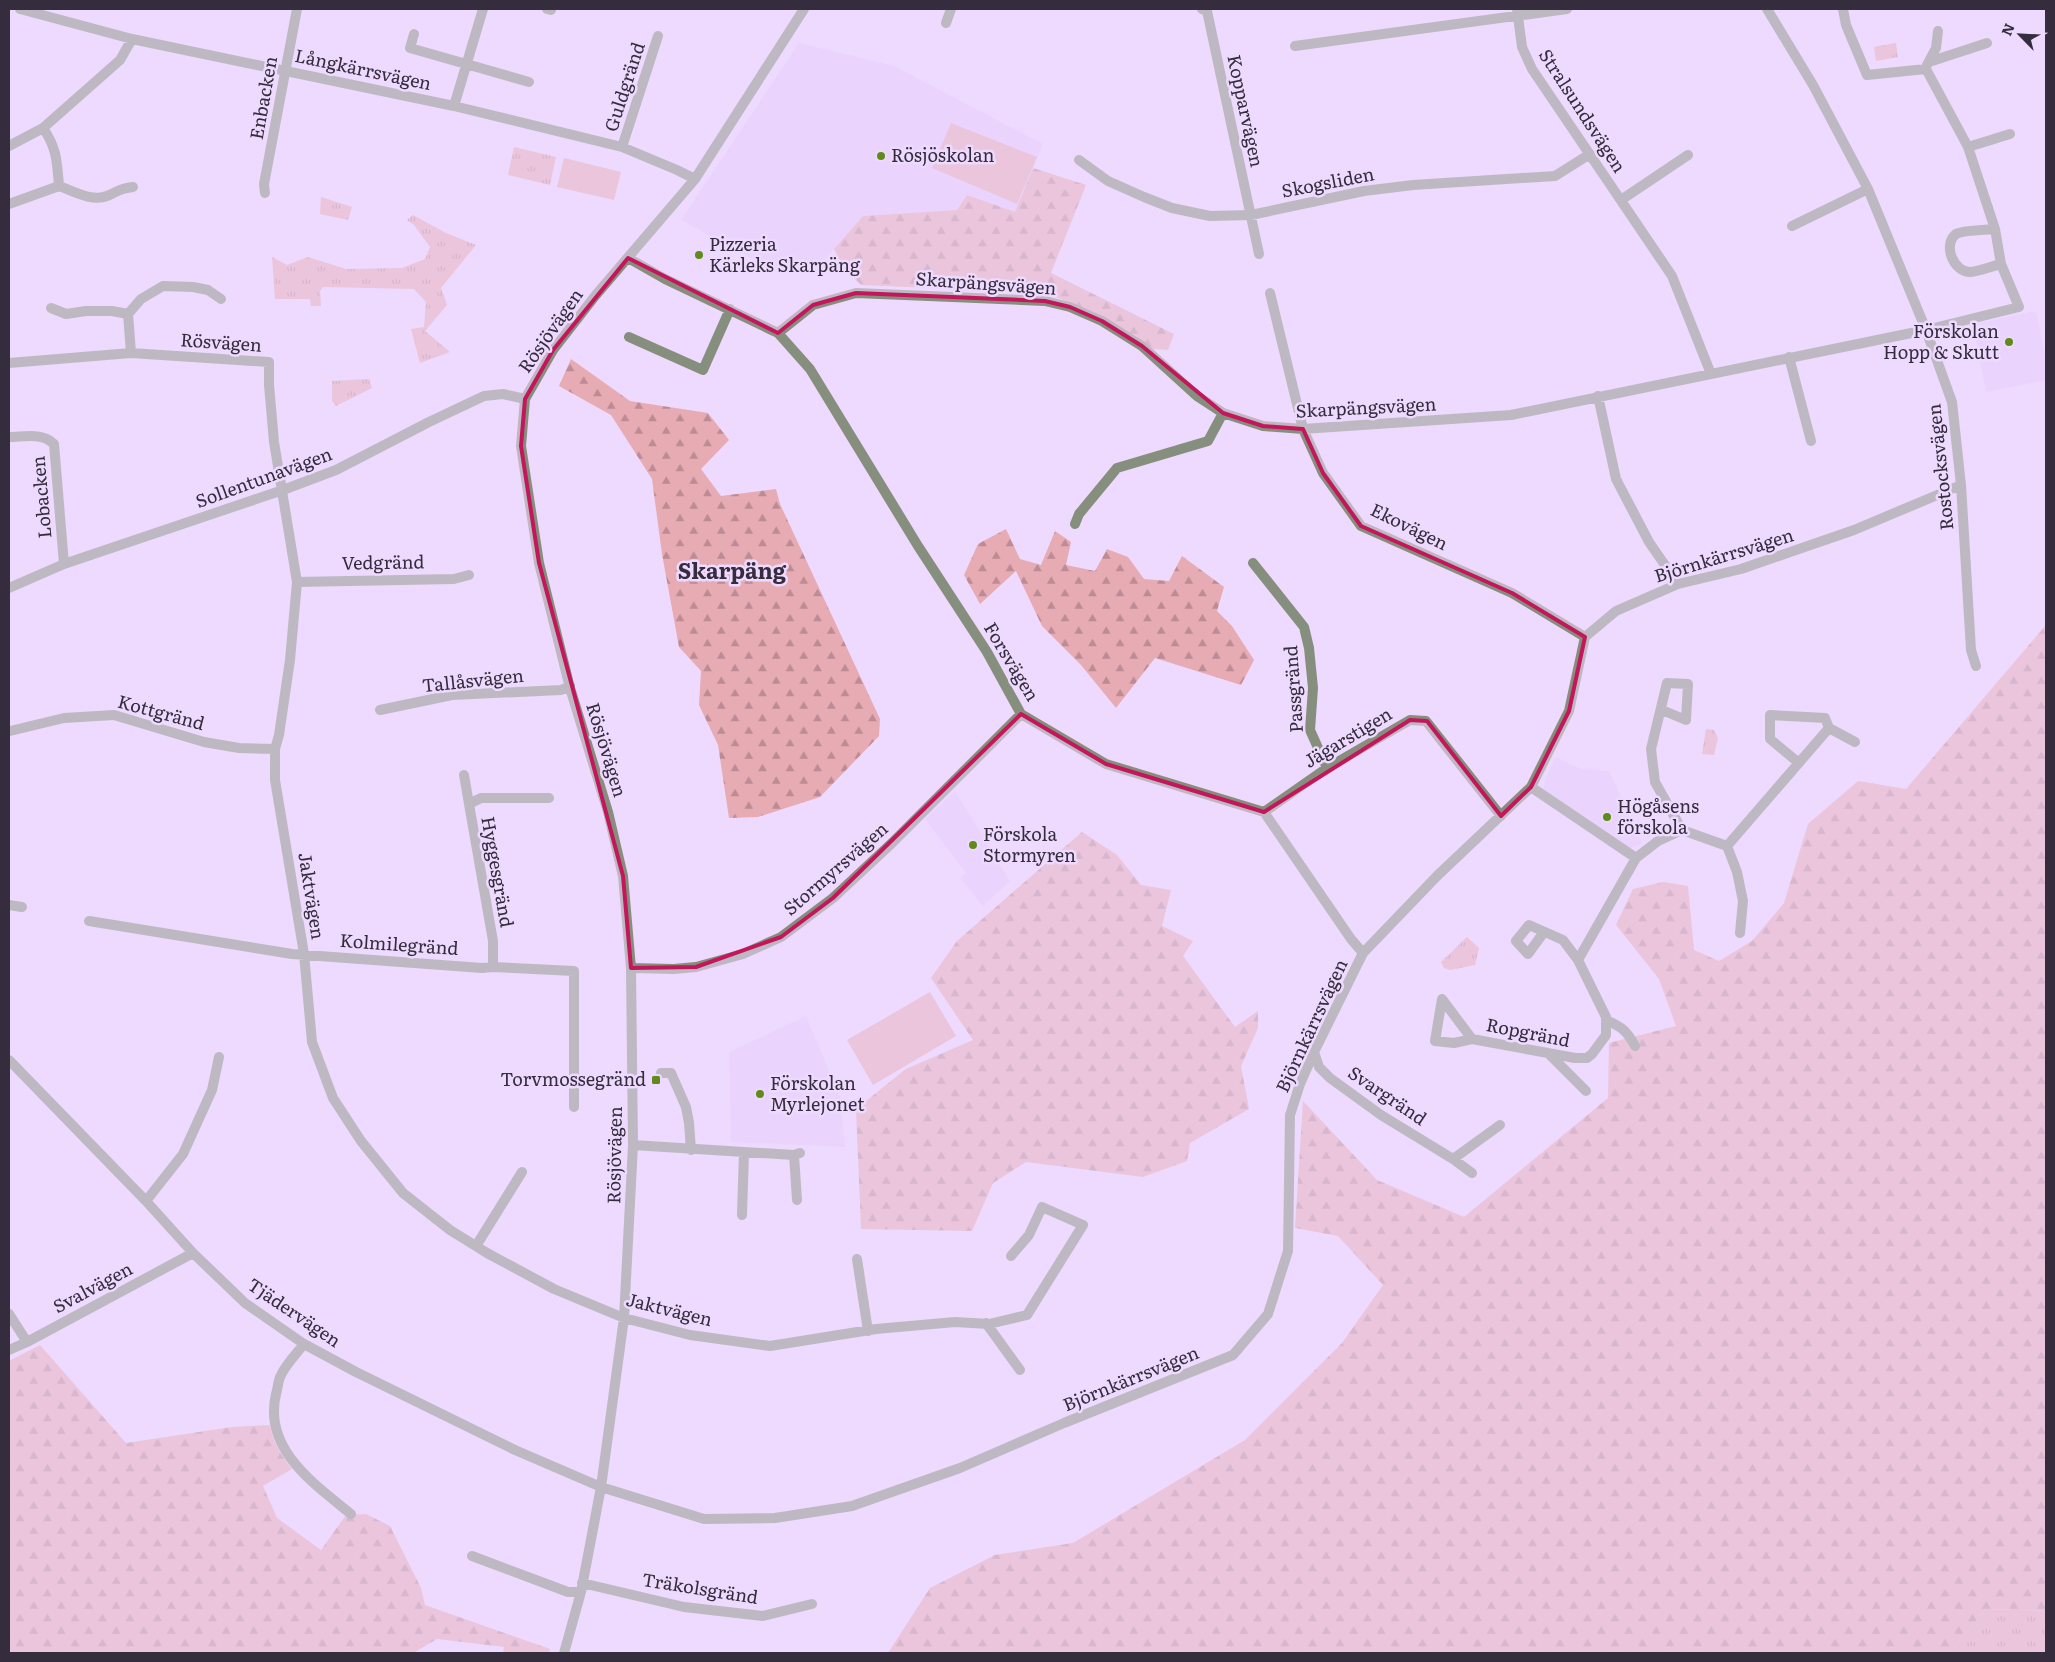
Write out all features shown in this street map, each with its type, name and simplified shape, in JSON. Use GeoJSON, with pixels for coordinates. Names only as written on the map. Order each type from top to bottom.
{"type":"FeatureCollection","features":[{"type":"Feature","properties":{"kind":"street","name":"Långkärrsvägen"},"geometry":{"type":"LineString","coordinates":[[20,9],[132,39],[454,106],[622,147],[694,179]]}},
{"type":"Feature","properties":{"kind":"street","name":"Enbacken"},"geometry":{"type":"LineString","coordinates":[[265,193],[264,184],[297,9]]}},
{"type":"Feature","properties":{"kind":"street"},"geometry":{"type":"LineString","coordinates":[[454,106],[483,9]]}},
{"type":"Feature","properties":{"kind":"street","name":"Rösjövägen"},"geometry":{"type":"LineString","coordinates":[[564,1653],[581,1587],[601,1487],[624,1318],[633,1145],[631,968],[623,876],[608,812],[570,686],[539,563],[521,446],[525,399],[554,350],[694,179],[804,9]]}},
{"type":"Feature","properties":{"kind":"street"},"geometry":{"type":"LineString","coordinates":[[946,23],[952,9]]}},
{"type":"Feature","properties":{"kind":"street","name":"Kopparvägen"},"geometry":{"type":"LineString","coordinates":[[1202,9],[1206,11],[1259,254]]}},
{"type":"Feature","properties":{"kind":"street"},"geometry":{"type":"LineString","coordinates":[[1295,46],[1517,12],[1567,9]]}},
{"type":"Feature","properties":{"kind":"street","name":"Rostocksvägen"},"geometry":{"type":"LineString","coordinates":[[1766,9],[1813,85],[1868,189],[1926,330],[1952,402],[1961,485],[1972,650],[1976,666]]}},
{"type":"Feature","properties":{"kind":"street"},"geometry":{"type":"LineString","coordinates":[[1843,9],[1846,25],[1867,75],[1927,65],[1987,42]]}},
{"type":"Feature","properties":{"kind":"street","name":"Stralsundsvägen"},"geometry":{"type":"LineString","coordinates":[[1517,12],[1522,47],[1532,69],[1672,276],[1712,374]]}},
{"type":"Feature","properties":{"kind":"street"},"geometry":{"type":"LineString","coordinates":[[1927,65],[1936,48],[1938,31]]}},
{"type":"Feature","properties":{"kind":"street"},"geometry":{"type":"LineString","coordinates":[[414,34],[410,48],[528,82]]}},
{"type":"Feature","properties":{"kind":"street","name":"Guldgränd"},"geometry":{"type":"LineString","coordinates":[[622,147],[658,36]]}},
{"type":"Feature","properties":{"kind":"street"},"geometry":{"type":"LineString","coordinates":[[9,146],[43,128],[120,60],[132,39]]}},
{"type":"Feature","properties":{"kind":"street"},"geometry":{"type":"LineString","coordinates":[[1927,65],[1968,147],[1995,229],[2002,264],[1970,272],[1956,264],[1949,252],[1950,242],[1957,234],[1995,229]]}},
{"type":"Feature","properties":{"kind":"street"},"geometry":{"type":"LineString","coordinates":[[43,128],[52,142],[57,157],[59,186]]}},
{"type":"Feature","properties":{"kind":"street"},"geometry":{"type":"LineString","coordinates":[[1968,147],[2010,134]]}},
{"type":"Feature","properties":{"kind":"street","name":"Skogsliden"},"geometry":{"type":"LineString","coordinates":[[1079,160],[1108,181],[1172,208],[1210,216],[1251,215],[1364,191],[1413,185],[1555,176],[1590,154]]}},
{"type":"Feature","properties":{"kind":"street","name":"Stralsundsvägen"},"geometry":{"type":"LineString","coordinates":[[1621,200],[1688,155]]}},
{"type":"Feature","properties":{"kind":"street"},"geometry":{"type":"LineString","coordinates":[[9,204],[59,186],[90,198],[105,197],[119,188],[133,187]]}},
{"type":"Feature","properties":{"kind":"street"},"geometry":{"type":"LineString","coordinates":[[1792,226],[1868,189]]}},
{"type":"Feature","properties":{"kind":"street","name":"Forsvägen"},"geometry":{"type":"LineString","coordinates":[[628,258],[665,279],[778,333],[810,369],[918,546],[987,652],[1021,714],[1106,764],[1264,812]]}},
{"type":"Feature","properties":{"kind":"street","name":"Skarpängsvägen"},"geometry":{"type":"LineString","coordinates":[[778,333],[813,305],[856,293],[1045,301],[1070,307],[1102,321],[1142,346],[1197,396],[1223,414],[1262,426],[1303,430],[1512,415],[1926,330],[2019,308],[2002,264]]}},
{"type":"Feature","properties":{"kind":"street"},"geometry":{"type":"LineString","coordinates":[[131,353],[128,314],[141,299],[163,286],[193,287],[208,290],[221,299]]}},
{"type":"Feature","properties":{"kind":"street","name":"Ekovägen"},"geometry":{"type":"LineString","coordinates":[[1270,293],[1303,430],[1323,473],[1361,526],[1512,592],[1585,637]]}},
{"type":"Feature","properties":{"kind":"street"},"geometry":{"type":"LineString","coordinates":[[51,308],[66,314],[95,311],[128,314]]}},
{"type":"Feature","properties":{"kind":"street"},"geometry":{"type":"LineString","coordinates":[[629,337],[703,370],[730,309]]}},
{"type":"Feature","properties":{"kind":"street","name":"Rösvägen"},"geometry":{"type":"LineString","coordinates":[[9,363],[131,353],[269,362],[274,442],[283,490]]}},
{"type":"Feature","properties":{"kind":"street"},"geometry":{"type":"LineString","coordinates":[[1789,357],[1811,441]]}},
{"type":"Feature","properties":{"kind":"street","name":"Sollentunavägen"},"geometry":{"type":"LineString","coordinates":[[9,588],[64,564],[283,490],[336,470],[484,396],[503,394],[525,399]]}},
{"type":"Feature","properties":{"kind":"street"},"geometry":{"type":"LineString","coordinates":[[1598,396],[1616,478],[1649,542],[1678,584]]}},
{"type":"Feature","properties":{"kind":"street"},"geometry":{"type":"LineString","coordinates":[[1075,524],[1079,514],[1117,468],[1208,441],[1223,414]]}},
{"type":"Feature","properties":{"kind":"street","name":"Lobacken"},"geometry":{"type":"LineString","coordinates":[[9,437],[40,436],[48,438],[54,444],[64,564]]}},
{"type":"Feature","properties":{"kind":"street","name":"Björnkärrsvägen"},"geometry":{"type":"LineString","coordinates":[[601,1487],[704,1519],[775,1518],[852,1506],[960,1468],[1064,1423],[1233,1355],[1268,1314],[1288,1251],[1290,1115],[1300,1084],[1314,1052],[1363,953],[1437,876],[1531,787],[1569,711],[1585,637],[1616,610],[1678,584],[1742,570],[1846,533],[1961,485]]}},
{"type":"Feature","properties":{"kind":"street","name":"Jaktvägen"},"geometry":{"type":"LineString","coordinates":[[283,490],[297,582],[290,660],[279,735],[274,749],[275,780],[304,954],[312,1042],[333,1098],[361,1142],[403,1193],[450,1230],[554,1289],[624,1318],[690,1335],[770,1346],[868,1330],[955,1322],[986,1323],[1027,1315],[1083,1225],[1042,1206],[1029,1235],[1011,1256]]}},
{"type":"Feature","properties":{"kind":"street","name":"Passgränd"},"geometry":{"type":"LineString","coordinates":[[1253,563],[1304,628],[1310,648],[1313,688],[1310,730],[1327,768]]}},
{"type":"Feature","properties":{"kind":"street","name":"Vedgränd"},"geometry":{"type":"LineString","coordinates":[[297,582],[454,579],[469,576]]}},
{"type":"Feature","properties":{"kind":"street","name":"Tallåsvägen"},"geometry":{"type":"LineString","coordinates":[[380,710],[452,695],[561,690],[570,686]]}},
{"type":"Feature","properties":{"kind":"street"},"geometry":{"type":"LineString","coordinates":[[1662,710],[1651,749],[1655,782],[1682,830],[1727,846]]}},
{"type":"Feature","properties":{"kind":"street","name":"Stormyrsvägen"},"geometry":{"type":"LineString","coordinates":[[631,968],[674,969],[696,967],[743,954],[781,937],[839,892],[897,838],[1021,714]]}},
{"type":"Feature","properties":{"kind":"street","name":"Kottgränd"},"geometry":{"type":"LineString","coordinates":[[10,732],[64,718],[114,715],[204,742],[239,748],[274,749]]}},
{"type":"Feature","properties":{"kind":"street"},"geometry":{"type":"LineString","coordinates":[[1799,763],[1770,739],[1770,715],[1825,718],[1829,728],[1855,742]]}},
{"type":"Feature","properties":{"kind":"street","name":"Jägarstigen"},"geometry":{"type":"LineString","coordinates":[[1264,812],[1327,768],[1410,720],[1426,721],[1501,816]]}},
{"type":"Feature","properties":{"kind":"street"},"geometry":{"type":"LineString","coordinates":[[1727,846],[1829,728]]}},
{"type":"Feature","properties":{"kind":"street"},"geometry":{"type":"LineString","coordinates":[[464,775],[469,804]]}},
{"type":"Feature","properties":{"kind":"street"},"geometry":{"type":"LineString","coordinates":[[1531,787],[1636,858]]}},
{"type":"Feature","properties":{"kind":"street","name":"Hyggesgränd"},"geometry":{"type":"LineString","coordinates":[[493,966],[493,941],[469,804],[481,798],[549,798]]}},
{"type":"Feature","properties":{"kind":"street"},"geometry":{"type":"LineString","coordinates":[[1264,812],[1351,939],[1363,953]]}},
{"type":"Feature","properties":{"kind":"street"},"geometry":{"type":"LineString","coordinates":[[1578,960],[1636,858],[1658,841],[1682,830]]}},
{"type":"Feature","properties":{"kind":"street"},"geometry":{"type":"LineString","coordinates":[[1727,846],[1743,901],[1740,933]]}},
{"type":"Feature","properties":{"kind":"street"},"geometry":{"type":"LineString","coordinates":[[9,905],[22,907]]}},
{"type":"Feature","properties":{"kind":"street","name":"Kolmilegränd"},"geometry":{"type":"LineString","coordinates":[[89,920],[292,954],[482,968],[493,966],[574,972],[574,1108]]}},
{"type":"Feature","properties":{"kind":"street"},"geometry":{"type":"LineString","coordinates":[[1544,932],[1563,940],[1578,960],[1606,1020],[1618,1025],[1627,1032],[1636,1046]]}},
{"type":"Feature","properties":{"kind":"street","name":"Ropgränd"},"geometry":{"type":"LineString","coordinates":[[1472,1038],[1442,999],[1434,1041],[1454,1043],[1472,1038],[1550,1055],[1587,1058],[1606,1036],[1606,1020]]}},
{"type":"Feature","properties":{"kind":"street","name":"Svargränd"},"geometry":{"type":"LineString","coordinates":[[1314,1052],[1319,1067],[1336,1082],[1381,1115],[1453,1158],[1472,1173]]}},
{"type":"Feature","properties":{"kind":"street"},"geometry":{"type":"LineString","coordinates":[[1550,1055],[1586,1091]]}},
{"type":"Feature","properties":{"kind":"street"},"geometry":{"type":"LineString","coordinates":[[146,1202],[183,1154],[212,1090],[219,1057]]}},
{"type":"Feature","properties":{"kind":"street","name":"Tjädervägen"},"geometry":{"type":"LineString","coordinates":[[9,1060],[193,1253],[245,1303],[304,1344],[408,1399],[497,1442],[601,1487]]}},
{"type":"Feature","properties":{"kind":"street"},"geometry":{"type":"LineString","coordinates":[[661,1072],[671,1073],[686,1107],[690,1123],[690,1150]]}},
{"type":"Feature","properties":{"kind":"street"},"geometry":{"type":"LineString","coordinates":[[1453,1158],[1500,1125]]}},
{"type":"Feature","properties":{"kind":"street"},"geometry":{"type":"LineString","coordinates":[[633,1145],[690,1150],[797,1154],[797,1200]]}},
{"type":"Feature","properties":{"kind":"street"},"geometry":{"type":"LineString","coordinates":[[742,1215],[744,1152]]}},
{"type":"Feature","properties":{"kind":"street"},"geometry":{"type":"LineString","coordinates":[[476,1246],[522,1172]]}},
{"type":"Feature","properties":{"kind":"street","name":"Svalvägen"},"geometry":{"type":"LineString","coordinates":[[9,1350],[193,1253]]}},
{"type":"Feature","properties":{"kind":"street"},"geometry":{"type":"LineString","coordinates":[[857,1259],[868,1330]]}},
{"type":"Feature","properties":{"kind":"street"},"geometry":{"type":"LineString","coordinates":[[9,1314],[27,1342]]}},
{"type":"Feature","properties":{"kind":"street"},"geometry":{"type":"LineString","coordinates":[[986,1323],[1020,1370]]}},
{"type":"Feature","properties":{"kind":"street"},"geometry":{"type":"LineString","coordinates":[[304,1344],[280,1375],[273,1406],[281,1445],[295,1465],[351,1514]]}},
{"type":"Feature","properties":{"kind":"street"},"geometry":{"type":"LineString","coordinates":[[472,1556],[568,1592],[581,1587]]}},
{"type":"Feature","properties":{"kind":"street","name":"Träkolsgränd"},"geometry":{"type":"LineString","coordinates":[[581,1587],[684,1607],[763,1616],[812,1604]]}},
{"type":"Feature","properties":{"kind":"highlighted area"},"geometry":{"type":"Polygon","coordinates":[[[628,258],[778,333],[813,305],[856,293],[1045,301],[1070,307],[1102,321],[1142,346],[1223,413],[1263,426],[1303,429],[1323,473],[1361,526],[1512,593],[1585,637],[1569,711],[1531,787],[1501,816],[1427,721],[1410,720],[1264,812],[1106,764],[1021,714],[833,898],[781,937],[696,967],[631,968],[623,876],[539,563],[521,446],[525,399],[553,350],[628,258]]]}},
{"type":"Feature","properties":{"kind":"shaded area","name":"Rösjöskolan"},"geometry":{"type":"Polygon","coordinates":[[[799,43],[894,66],[1043,144],[1015,212],[967,195],[957,210],[863,216],[821,264],[783,275],[681,220],[799,43]]]}},
{"type":"Feature","properties":{"kind":"shaded area","name":"Förskolan Hopp & Skutt"},"geometry":{"type":"Polygon","coordinates":[[[2036,311],[2046,361],[2046,380],[1986,392],[1973,324],[2036,311]]]}},
{"type":"Feature","properties":{"kind":"shaded area","name":"Högåsens förskola"},"geometry":{"type":"Polygon","coordinates":[[[1556,757],[1581,769],[1609,771],[1642,843],[1629,849],[1544,789],[1545,780],[1556,757]]]}},
{"type":"Feature","properties":{"kind":"shaded area"},"geometry":{"type":"Polygon","coordinates":[[[955,791],[1010,881],[983,906],[960,878],[966,873],[925,819],[955,791]]]}},
{"type":"Feature","properties":{"kind":"shaded area"},"geometry":{"type":"Polygon","coordinates":[[[806,1016],[840,1097],[845,1147],[731,1142],[729,1052],[806,1016]]]}},
{"type":"Feature","properties":{"kind":"green space"},"geometry":{"type":"Polygon","coordinates":[[[1896,43],[1898,57],[1876,61],[1874,47],[1896,43]]]}},
{"type":"Feature","properties":{"kind":"green space"},"geometry":{"type":"Polygon","coordinates":[[[951,123],[1037,157],[1017,204],[932,168],[951,123]]]}},
{"type":"Feature","properties":{"kind":"green space"},"geometry":{"type":"Polygon","coordinates":[[[514,147],[556,157],[550,185],[508,175],[514,147]]]}},
{"type":"Feature","properties":{"kind":"green space"},"geometry":{"type":"Polygon","coordinates":[[[564,158],[621,172],[614,200],[557,187],[564,158]]]}},
{"type":"Feature","properties":{"kind":"green space"},"geometry":{"type":"Polygon","coordinates":[[[1033,168],[1086,185],[1051,273],[1174,334],[1168,350],[1153,349],[1136,336],[1092,311],[1045,293],[861,285],[843,267],[834,249],[863,216],[957,210],[967,195],[1015,212],[1033,168]]]}},
{"type":"Feature","properties":{"kind":"green space"},"geometry":{"type":"Polygon","coordinates":[[[321,197],[352,207],[348,220],[320,214],[321,197]]]}},
{"type":"Feature","properties":{"kind":"green space"},"geometry":{"type":"Polygon","coordinates":[[[413,215],[446,233],[476,245],[441,288],[447,305],[425,331],[450,352],[420,363],[411,329],[424,327],[426,302],[414,289],[323,287],[320,291],[321,306],[311,306],[310,299],[275,299],[272,257],[287,265],[308,257],[346,269],[402,268],[425,259],[430,247],[414,225],[407,220],[413,215]]]}},
{"type":"Feature","properties":{"kind":"green space"},"geometry":{"type":"Polygon","coordinates":[[[571,359],[630,401],[708,413],[729,440],[701,469],[721,496],[776,489],[780,504],[880,719],[879,736],[820,797],[758,817],[729,818],[718,745],[699,705],[701,671],[679,647],[662,554],[652,479],[611,415],[559,386],[571,359]]]}},
{"type":"Feature","properties":{"kind":"green space"},"geometry":{"type":"Polygon","coordinates":[[[369,379],[372,388],[336,406],[332,401],[332,381],[369,379]]]}},
{"type":"Feature","properties":{"kind":"green space"},"geometry":{"type":"Polygon","coordinates":[[[1006,529],[1020,559],[1041,565],[1055,531],[1071,542],[1066,565],[1095,571],[1107,549],[1128,557],[1144,579],[1169,581],[1182,556],[1224,587],[1217,611],[1232,626],[1254,660],[1241,685],[1155,658],[1116,708],[1081,665],[1042,626],[1016,571],[980,604],[964,575],[978,544],[1006,529]]]}},
{"type":"Feature","properties":{"kind":"green space"},"geometry":{"type":"Polygon","coordinates":[[[2046,625],[2046,1611],[1986,1609],[1950,1653],[888,1653],[930,1588],[995,1555],[1073,1543],[1245,1440],[1342,1343],[1383,1285],[1338,1236],[1295,1228],[1303,1101],[1377,1180],[1464,1217],[1608,1098],[1609,1043],[1676,1026],[1659,979],[1616,925],[1633,889],[1663,882],[1688,886],[1694,950],[1719,961],[1752,941],[1784,903],[1808,824],[1858,781],[1906,789],[2046,625]]]}},
{"type":"Feature","properties":{"kind":"green space"},"geometry":{"type":"Polygon","coordinates":[[[1706,729],[1714,730],[1718,738],[1714,755],[1702,754],[1706,729]]]}},
{"type":"Feature","properties":{"kind":"green space"},"geometry":{"type":"Polygon","coordinates":[[[1082,832],[1117,855],[1141,885],[1171,890],[1162,926],[1193,941],[1183,956],[1235,1027],[1258,1011],[1258,1028],[1241,1066],[1249,1109],[1190,1143],[1187,1161],[1143,1177],[1026,1162],[993,1183],[972,1231],[861,1229],[856,1109],[906,1069],[973,1040],[931,978],[957,941],[1082,832]]]}},
{"type":"Feature","properties":{"kind":"green space"},"geometry":{"type":"Polygon","coordinates":[[[1467,937],[1479,948],[1475,965],[1450,970],[1444,968],[1441,962],[1467,937]]]}},
{"type":"Feature","properties":{"kind":"green space"},"geometry":{"type":"Polygon","coordinates":[[[930,992],[956,1036],[873,1085],[847,1040],[930,992]]]}},
{"type":"Feature","properties":{"kind":"green space"},"geometry":{"type":"Polygon","coordinates":[[[40,1345],[126,1443],[232,1427],[270,1425],[278,1449],[292,1469],[263,1486],[277,1518],[321,1550],[346,1515],[366,1514],[390,1526],[421,1588],[425,1605],[550,1649],[549,1653],[503,1653],[504,1647],[437,1639],[413,1653],[9,1653],[9,1361],[40,1345]]]}},
{"type":"Feature","properties":{"kind":"green space"},"geometry":{"type":"Polygon","coordinates":[[[1986,1609],[2046,1611],[2046,1653],[1950,1653],[1986,1609]]]}},
{"type":"Feature","properties":{"kind":"place","name":"Rösjöskolan"},"geometry":{"type":"Point","coordinates":[881,156]}},
{"type":"Feature","properties":{"kind":"place","name":"Pizzeria Kärleks Skarpäng"},"geometry":{"type":"Point","coordinates":[699,255]}},
{"type":"Feature","properties":{"kind":"place","name":"Förskolan Hopp & Skutt"},"geometry":{"type":"Point","coordinates":[2009,342]}},
{"type":"Feature","properties":{"kind":"place","name":"Högåsens förskola"},"geometry":{"type":"Point","coordinates":[1607,817]}},
{"type":"Feature","properties":{"kind":"place","name":"Förskola Stormyren"},"geometry":{"type":"Point","coordinates":[973,845]}},
{"type":"Feature","properties":{"kind":"place","name":"Torvmossegränd"},"geometry":{"type":"Point","coordinates":[656,1080]}},
{"type":"Feature","properties":{"kind":"place","name":"Förskolan Myrlejonet"},"geometry":{"type":"Point","coordinates":[760,1094]}},
{"type":"Feature","properties":{"kind":"district","name":"Skarpäng"},"geometry":{"type":"Point","coordinates":[732,571]}}]}
